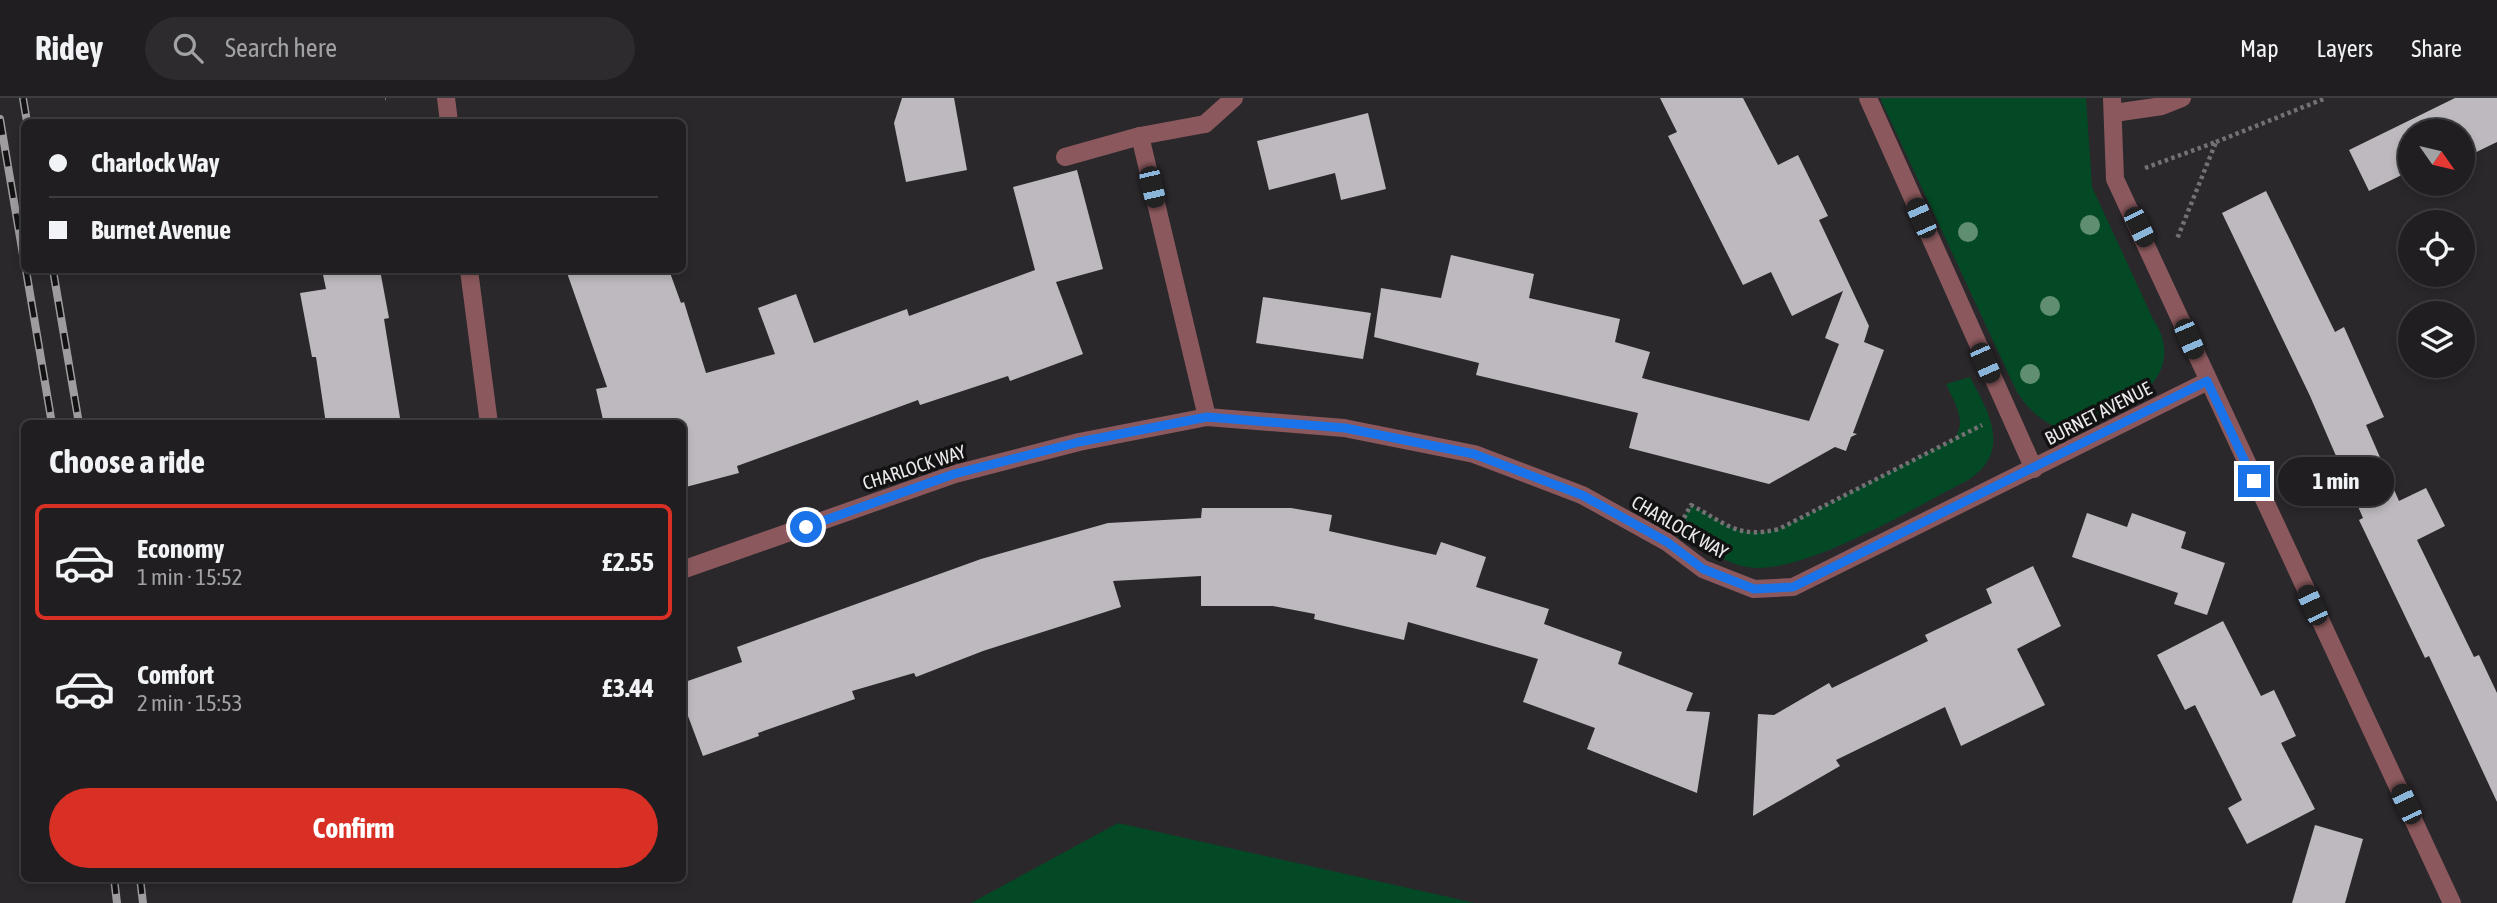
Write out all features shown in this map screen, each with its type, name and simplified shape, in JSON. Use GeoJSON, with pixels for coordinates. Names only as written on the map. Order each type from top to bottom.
{"type":"FeatureCollection","features":[{"type":"Feature","properties":{"kind":"street"},"geometry":{"type":"LineString","coordinates":[[446,98],[449,119]]}},
{"type":"Feature","properties":{"kind":"street"},"geometry":{"type":"LineString","coordinates":[[1065,158],[1140,136],[1205,124],[1234,98]]}},
{"type":"Feature","properties":{"kind":"street","name":"BURNET AVENUE"},"geometry":{"type":"LineString","coordinates":[[1868,98],[2034,469],[2207,381]]}},
{"type":"Feature","properties":{"kind":"street"},"geometry":{"type":"LineString","coordinates":[[2182,98],[2162,106],[2113,106],[2115,179],[2452,903]]}},
{"type":"Feature","properties":{"kind":"street"},"geometry":{"type":"LineString","coordinates":[[1140,136],[1207,417]]}},
{"type":"Feature","properties":{"kind":"street"},"geometry":{"type":"LineString","coordinates":[[468,273],[488,420]]}},
{"type":"Feature","properties":{"kind":"street","name":"CHARLOCK WAY"},"geometry":{"type":"LineString","coordinates":[[686,569],[954,474],[1079,442],[1207,417],[1345,428],[1474,454],[1582,495],[1667,542],[1703,569],[1754,589],[1793,587],[2034,469]]}},
{"type":"Feature","properties":{"kind":"path"},"geometry":{"type":"LineString","coordinates":[[2115,179],[2326,98]]}},
{"type":"Feature","properties":{"kind":"path"},"geometry":{"type":"LineString","coordinates":[[2162,275],[2216,142]]}},
{"type":"Feature","properties":{"kind":"path"},"geometry":{"type":"LineString","coordinates":[[1667,542],[1691,505],[1734,528],[1752,534],[1779,529],[2007,411]]}},
{"type":"Feature","properties":{"kind":"green space"},"geometry":{"type":"Polygon","coordinates":[[[1880,98],[2086,98],[2092,187],[2163,340],[2164,359],[2158,376],[2131,403],[2075,431],[2049,423],[2026,405],[2016,390],[1880,98]]]}},
{"type":"Feature","properties":{"kind":"green space"},"geometry":{"type":"Polygon","coordinates":[[[1970,377],[1984,403],[1993,430],[1990,456],[1982,469],[1968,480],[1890,522],[1827,551],[1770,567],[1747,567],[1728,561],[1677,529],[1691,505],[1742,531],[1765,532],[1779,529],[1954,439],[1960,419],[1946,384],[1970,377]]]}},
{"type":"Feature","properties":{"kind":"green space"},"geometry":{"type":"Polygon","coordinates":[[[1118,823],[1475,903],[971,903],[1118,823]]]}},
{"type":"Feature","properties":{"kind":"building"},"geometry":{"type":"Polygon","coordinates":[[[902,98],[954,98],[967,170],[906,182],[894,123],[902,98]]]}},
{"type":"Feature","properties":{"kind":"building"},"geometry":{"type":"Polygon","coordinates":[[[1660,98],[1743,98],[1778,165],[1798,155],[1828,216],[1819,220],[1869,326],[1864,342],[1884,350],[1853,433],[1857,434],[1851,437],[1846,451],[1835,447],[1769,484],[1629,448],[1638,413],[1476,375],[1479,363],[1374,337],[1381,288],[1441,298],[1451,255],[1534,274],[1529,298],[1620,319],[1615,342],[1650,352],[1642,378],[1809,421],[1839,344],[1825,338],[1843,291],[1792,316],[1771,272],[1743,285],[1668,136],[1677,132],[1660,98]]]}},
{"type":"Feature","properties":{"kind":"building"},"geometry":{"type":"Polygon","coordinates":[[[2455,98],[2497,98],[2497,142],[2475,153],[2475,119],[2412,119],[2455,98]]]}},
{"type":"Feature","properties":{"kind":"building"},"geometry":{"type":"Polygon","coordinates":[[[1368,113],[1386,189],[1341,200],[1335,173],[1269,190],[1257,141],[1368,113]]]}},
{"type":"Feature","properties":{"kind":"building"},"geometry":{"type":"Polygon","coordinates":[[[2398,126],[2398,177],[2369,191],[2349,150],[2398,126]]]}},
{"type":"Feature","properties":{"kind":"building"},"geometry":{"type":"Polygon","coordinates":[[[1077,170],[1103,269],[1056,282],[1083,354],[1010,381],[1008,376],[920,405],[918,400],[737,466],[739,473],[686,487],[686,420],[603,420],[596,389],[607,387],[567,273],[670,273],[681,303],[684,302],[706,373],[775,354],[758,308],[796,294],[814,343],[907,309],[909,316],[1035,270],[1013,187],[1077,170]]]}},
{"type":"Feature","properties":{"kind":"building"},"geometry":{"type":"Polygon","coordinates":[[[2266,191],[2335,332],[2344,327],[2384,417],[2366,425],[2399,501],[2426,488],[2445,526],[2417,540],[2474,657],[2479,655],[2497,693],[2497,802],[2429,656],[2425,658],[2359,520],[2363,518],[2310,396],[2222,213],[2266,191]]]}},
{"type":"Feature","properties":{"kind":"building"},"geometry":{"type":"Polygon","coordinates":[[[323,273],[381,273],[389,318],[384,319],[400,420],[325,420],[316,357],[312,357],[300,293],[326,289],[323,273]]]}},
{"type":"Feature","properties":{"kind":"building"},"geometry":{"type":"Polygon","coordinates":[[[1263,297],[1371,313],[1363,359],[1256,343],[1263,297]]]}},
{"type":"Feature","properties":{"kind":"building"},"geometry":{"type":"Polygon","coordinates":[[[1202,508],[1291,508],[1332,515],[1329,531],[1436,555],[1441,542],[1486,557],[1476,587],[1549,609],[1544,624],[1622,652],[1618,664],[1693,693],[1686,711],[1710,712],[1697,793],[1587,749],[1595,728],[1523,702],[1538,659],[1408,622],[1404,640],[1314,619],[1315,614],[1273,606],[1201,606],[1201,576],[1113,581],[1121,607],[983,651],[916,677],[914,673],[852,691],[855,699],[758,733],[759,736],[703,756],[686,711],[686,682],[742,662],[737,647],[981,559],[1108,523],[1201,518],[1202,508]]]}},
{"type":"Feature","properties":{"kind":"building"},"geometry":{"type":"Polygon","coordinates":[[[2087,513],[2127,527],[2132,513],[2186,532],[2181,548],[2225,563],[2207,615],[2174,604],[2178,593],[2072,557],[2087,513]]]}},
{"type":"Feature","properties":{"kind":"building"},"geometry":{"type":"Polygon","coordinates":[[[2033,566],[2061,626],[2017,649],[2045,705],[1961,746],[1945,707],[1836,760],[1840,766],[1753,816],[1758,714],[1774,715],[1829,683],[1832,688],[1928,641],[1925,635],[1992,603],[1986,589],[2033,566]]]}},
{"type":"Feature","properties":{"kind":"building"},"geometry":{"type":"Polygon","coordinates":[[[2223,621],[2261,696],[2274,690],[2296,736],[2281,743],[2315,809],[2247,844],[2228,808],[2242,800],[2195,705],[2185,710],[2157,655],[2223,621]]]}},
{"type":"Feature","properties":{"kind":"building"},"geometry":{"type":"Polygon","coordinates":[[[2315,825],[2363,839],[2345,903],[2292,903],[2315,825]]]}},
{"type":"Feature","properties":{"kind":"railway"},"geometry":{"type":"LineString","coordinates":[[23,98],[26,119]]}},
{"type":"Feature","properties":{"kind":"railway"},"geometry":{"type":"LineString","coordinates":[[0,119],[21,243]]}},
{"type":"Feature","properties":{"kind":"railway"},"geometry":{"type":"LineString","coordinates":[[27,273],[51,420]]}},
{"type":"Feature","properties":{"kind":"railway"},"geometry":{"type":"LineString","coordinates":[[54,273],[78,420]]}},
{"type":"Feature","properties":{"kind":"railway"},"geometry":{"type":"LineString","coordinates":[[114,882],[117,903]]}},
{"type":"Feature","properties":{"kind":"railway"},"geometry":{"type":"LineString","coordinates":[[140,882],[143,903]]}},
{"type":"Feature","properties":{"kind":"route"},"geometry":{"type":"LineString","coordinates":[[806,527],[954,474],[1079,442],[1207,417],[1345,428],[1474,454],[1582,495],[1667,542],[1703,569],[1754,589],[1793,587],[2207,381],[2254,481]]}}]}
